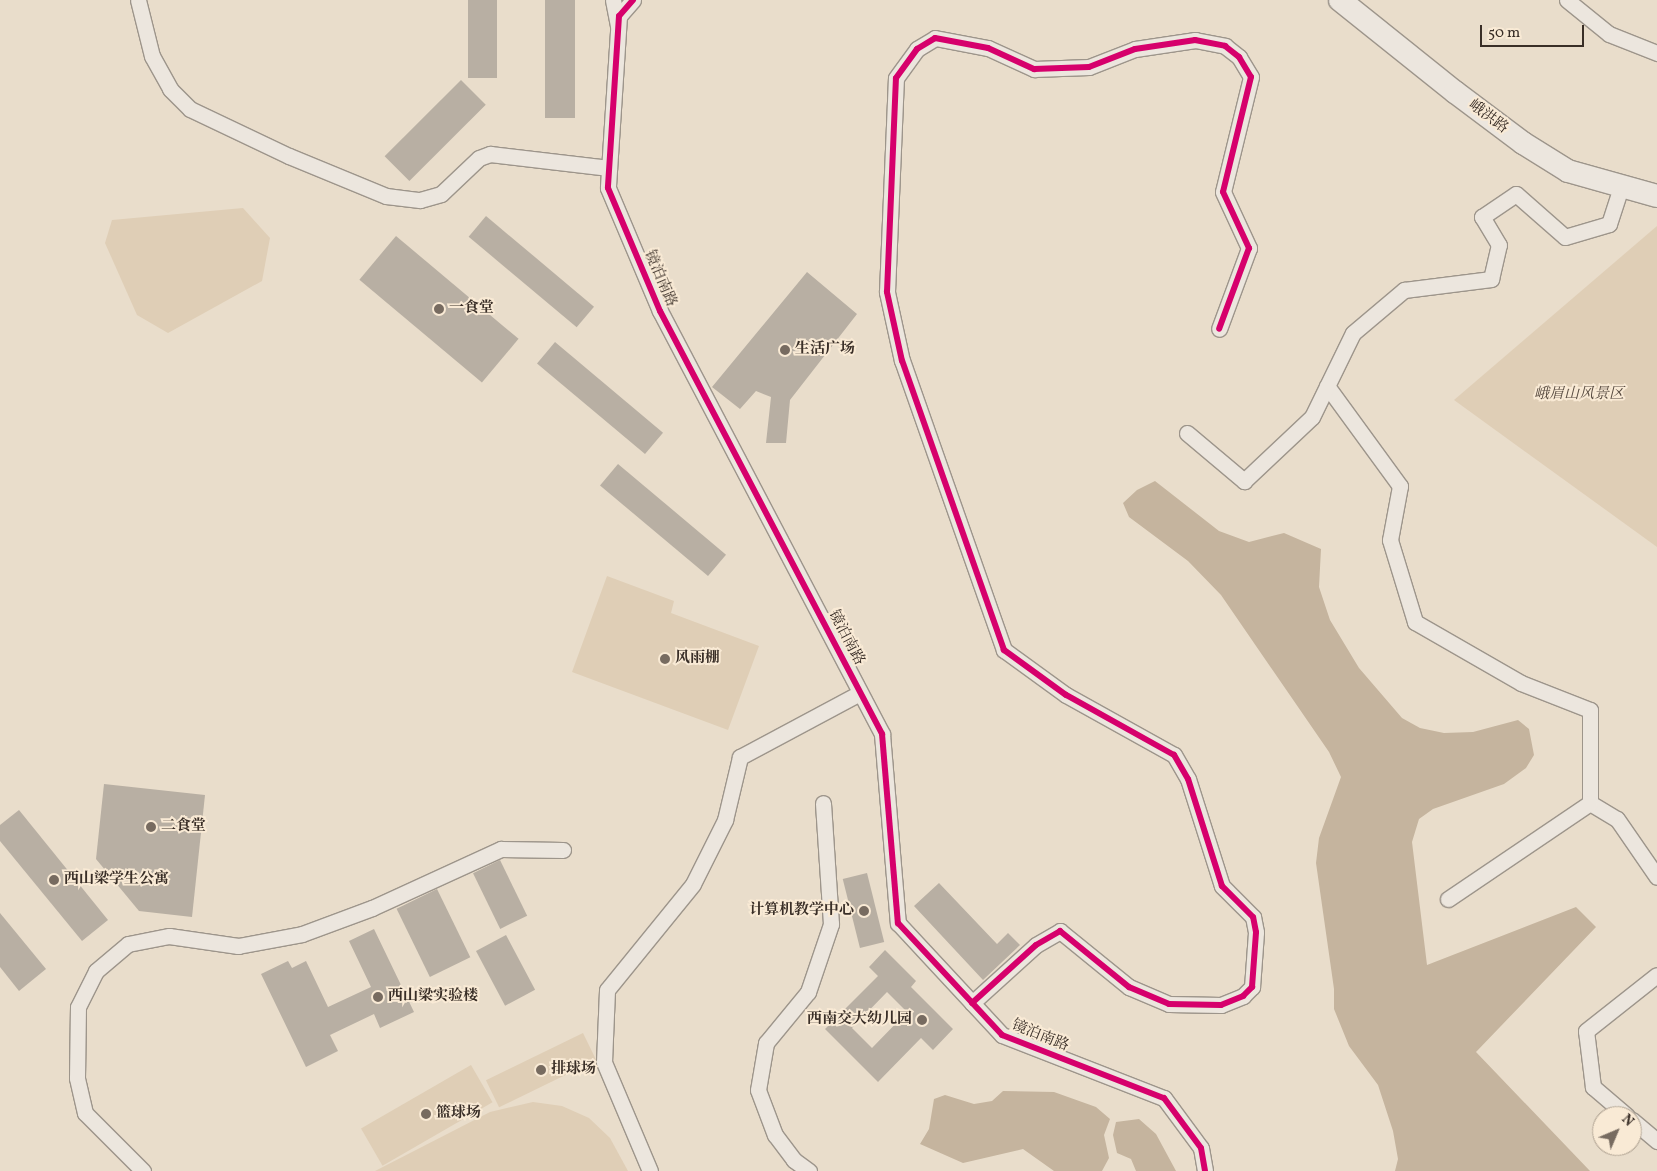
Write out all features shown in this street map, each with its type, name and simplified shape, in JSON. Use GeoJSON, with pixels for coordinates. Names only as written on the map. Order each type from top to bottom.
{"type":"FeatureCollection","features":[{"type":"Feature","properties":{"kind":"main road","name":"峨洪路"},"geometry":{"type":"LineString","coordinates":[[1340,0],[1523,143],[1568,172],[1657,196]]}},
{"type":"Feature","properties":{"kind":"street"},"geometry":{"type":"LineString","coordinates":[[138,0],[152,56],[170,89],[190,109],[288,156],[386,196],[420,200],[441,194],[479,158],[490,154],[609,168]]}},
{"type":"Feature","properties":{"kind":"street"},"geometry":{"type":"LineString","coordinates":[[613,0],[619,28]]}},
{"type":"Feature","properties":{"kind":"street","name":"镜泊南路"},"geometry":{"type":"LineString","coordinates":[[634,0],[620,16],[608,188],[660,311],[882,734],[898,923],[1002,1035],[1164,1098],[1201,1148],[1205,1171]]}},
{"type":"Feature","properties":{"kind":"street"},"geometry":{"type":"LineString","coordinates":[[1567,0],[1609,34],[1657,53]]}},
{"type":"Feature","properties":{"kind":"street"},"geometry":{"type":"LineString","coordinates":[[972,1003],[1036,945],[1060,931],[1129,987],[1169,1004],[1221,1005],[1243,996],[1252,987],[1256,932],[1253,917],[1222,886],[1188,779],[1174,755],[1066,695],[1004,650],[902,361],[887,292],[896,78],[917,49],[935,38],[988,48],[1034,69],[1088,67],[1135,49],[1195,40],[1225,46],[1239,57],[1251,77],[1223,192],[1249,248],[1219,329]]}},
{"type":"Feature","properties":{"kind":"street"},"geometry":{"type":"LineString","coordinates":[[1186,434],[1244,481],[1312,417],[1353,333],[1404,290],[1491,279],[1499,245],[1482,217],[1516,194],[1565,237],[1609,224],[1621,187]]}},
{"type":"Feature","properties":{"kind":"street"},"geometry":{"type":"LineString","coordinates":[[1327,386],[1400,486],[1390,540],[1415,622],[1521,683],[1590,710],[1590,803]]}},
{"type":"Feature","properties":{"kind":"street"},"geometry":{"type":"LineString","coordinates":[[650,1171],[604,1062],[607,990],[694,884],[725,820],[740,756],[860,693]]}},
{"type":"Feature","properties":{"kind":"street"},"geometry":{"type":"LineString","coordinates":[[809,1171],[794,1160],[776,1135],[758,1090],[766,1043],[808,992],[831,924],[823,803]]}},
{"type":"Feature","properties":{"kind":"street"},"geometry":{"type":"LineString","coordinates":[[1590,803],[1617,819],[1657,877]]}},
{"type":"Feature","properties":{"kind":"street"},"geometry":{"type":"LineString","coordinates":[[1448,899],[1590,803]]}},
{"type":"Feature","properties":{"kind":"street"},"geometry":{"type":"LineString","coordinates":[[143,1171],[86,1113],[77,1078],[78,1007],[96,972],[128,944],[169,936],[238,946],[302,934],[372,908],[501,849],[563,850]]}},
{"type":"Feature","properties":{"kind":"street"},"geometry":{"type":"LineString","coordinates":[[1615,1106],[1593,1087],[1586,1031],[1657,975]]}},
{"type":"Feature","properties":{"kind":"street"},"geometry":{"type":"LineString","coordinates":[[1642,1129],[1657,1142]]}},
{"type":"Feature","properties":{"kind":"green space"},"geometry":{"type":"Polygon","coordinates":[[[243,208],[270,238],[262,281],[168,333],[137,315],[105,243],[112,220],[243,208]]]}},
{"type":"Feature","properties":{"kind":"green space","name":"峨眉山风景区"},"geometry":{"type":"Polygon","coordinates":[[[1657,226],[1657,547],[1454,400],[1657,226]]]}},
{"type":"Feature","properties":{"kind":"green space","name":"风雨棚"},"geometry":{"type":"Polygon","coordinates":[[[607,576],[674,601],[671,613],[759,646],[728,730],[572,672],[607,576]]]}},
{"type":"Feature","properties":{"kind":"green space","name":"排球场"},"geometry":{"type":"Polygon","coordinates":[[[583,1033],[596,1060],[499,1107],[486,1080],[583,1033]]]}},
{"type":"Feature","properties":{"kind":"green space","name":"篮球场"},"geometry":{"type":"Polygon","coordinates":[[[471,1065],[492,1102],[383,1166],[361,1128],[471,1065]]]}},
{"type":"Feature","properties":{"kind":"green space"},"geometry":{"type":"Polygon","coordinates":[[[533,1102],[562,1106],[589,1118],[610,1138],[628,1171],[375,1171],[490,1112],[533,1102]]]}},
{"type":"Feature","properties":{"kind":"shaded area"},"geometry":{"type":"Polygon","coordinates":[[[1155,481],[1219,531],[1249,542],[1284,533],[1321,549],[1319,587],[1330,620],[1359,668],[1402,718],[1420,728],[1444,733],[1473,732],[1518,720],[1529,729],[1534,755],[1526,768],[1504,784],[1433,809],[1419,819],[1412,842],[1427,965],[1576,907],[1596,927],[1476,1052],[1590,1171],[1395,1171],[1398,1159],[1393,1131],[1378,1085],[1349,1046],[1334,1009],[1334,989],[1316,863],[1319,838],[1341,777],[1329,752],[1221,595],[1188,561],[1129,517],[1123,503],[1137,490],[1155,481]]]}},
{"type":"Feature","properties":{"kind":"shaded area"},"geometry":{"type":"Polygon","coordinates":[[[1003,1091],[1054,1092],[1096,1107],[1110,1119],[1104,1135],[1109,1158],[1102,1171],[1054,1171],[1023,1149],[963,1163],[920,1144],[929,1129],[934,1099],[945,1095],[974,1104],[992,1101],[1003,1091]]]}},
{"type":"Feature","properties":{"kind":"shaded area"},"geometry":{"type":"Polygon","coordinates":[[[1139,1119],[1156,1134],[1176,1171],[1136,1171],[1131,1159],[1117,1153],[1113,1135],[1116,1122],[1139,1119]]]}},
{"type":"Feature","properties":{"kind":"building"},"geometry":{"type":"Polygon","coordinates":[[[468,0],[497,0],[497,78],[468,78],[468,0]]]}},
{"type":"Feature","properties":{"kind":"building"},"geometry":{"type":"Polygon","coordinates":[[[545,0],[575,0],[575,118],[545,118],[545,0]]]}},
{"type":"Feature","properties":{"kind":"building"},"geometry":{"type":"Polygon","coordinates":[[[461,80],[486,105],[409,181],[385,156],[461,80]]]}},
{"type":"Feature","properties":{"kind":"building"},"geometry":{"type":"Polygon","coordinates":[[[486,216],[594,307],[577,327],[469,237],[486,216]]]}},
{"type":"Feature","properties":{"kind":"building","name":"一食堂"},"geometry":{"type":"Polygon","coordinates":[[[396,236],[519,339],[482,383],[359,280],[396,236]]]}},
{"type":"Feature","properties":{"kind":"building","name":"生活广场"},"geometry":{"type":"Polygon","coordinates":[[[807,272],[857,314],[790,400],[786,443],[766,443],[771,397],[756,391],[740,409],[712,387],[807,272]]]}},
{"type":"Feature","properties":{"kind":"building"},"geometry":{"type":"Polygon","coordinates":[[[555,342],[663,433],[645,454],[537,363],[555,342]]]}},
{"type":"Feature","properties":{"kind":"building"},"geometry":{"type":"Polygon","coordinates":[[[618,464],[726,555],[708,576],[600,485],[618,464]]]}},
{"type":"Feature","properties":{"kind":"building","name":"二食堂"},"geometry":{"type":"Polygon","coordinates":[[[104,784],[205,795],[192,917],[139,911],[96,859],[104,784]]]}},
{"type":"Feature","properties":{"kind":"building","name":"西山梁学生公寓"},"geometry":{"type":"Polygon","coordinates":[[[19,810],[108,920],[82,941],[0,841],[0,825],[19,810]]]}},
{"type":"Feature","properties":{"kind":"building"},"geometry":{"type":"Polygon","coordinates":[[[500,860],[527,916],[500,929],[473,873],[500,860]]]}},
{"type":"Feature","properties":{"kind":"building","name":"计算机教学中心"},"geometry":{"type":"Polygon","coordinates":[[[867,873],[884,942],[860,948],[843,879],[867,873]]]}},
{"type":"Feature","properties":{"kind":"building"},"geometry":{"type":"Polygon","coordinates":[[[939,883],[997,944],[1008,933],[1020,945],[983,980],[914,906],[939,883]]]}},
{"type":"Feature","properties":{"kind":"building"},"geometry":{"type":"Polygon","coordinates":[[[437,889],[470,957],[430,977],[397,909],[437,889]]]}},
{"type":"Feature","properties":{"kind":"building"},"geometry":{"type":"Polygon","coordinates":[[[0,913],[46,969],[19,991],[0,967],[0,913]]]}},
{"type":"Feature","properties":{"kind":"building","name":"西山梁实验楼"},"geometry":{"type":"Polygon","coordinates":[[[374,929],[414,1012],[380,1028],[374,1014],[330,1035],[338,1051],[306,1067],[261,974],[288,961],[292,968],[306,961],[328,1007],[371,987],[349,941],[374,929]]]}},
{"type":"Feature","properties":{"kind":"building"},"geometry":{"type":"Polygon","coordinates":[[[506,935],[535,990],[505,1006],[476,951],[506,935]]]}},
{"type":"Feature","properties":{"kind":"building","name":"西南交大幼儿园"},"geometry":{"type":"Polygon","coordinates":[[[885,950],[916,981],[911,987],[953,1029],[933,1050],[921,1038],[878,1082],[825,1029],[878,976],[869,967],[885,950]],[[887,992],[852,1028],[872,1048],[907,1012],[887,992]]]}},
{"type":"Feature","properties":{"kind":"cycle path"},"geometry":{"type":"LineString","coordinates":[[633,0],[619,16],[608,188],[660,311],[882,734],[898,923],[1002,1035],[1164,1098],[1201,1148],[1205,1171]]}},
{"type":"Feature","properties":{"kind":"cycle path"},"geometry":{"type":"LineString","coordinates":[[972,1003],[1036,945],[1060,931],[1129,987],[1169,1004],[1221,1005],[1243,996],[1252,987],[1256,932],[1253,917],[1222,886],[1188,779],[1174,755],[1066,695],[1004,650],[902,361],[887,292],[896,78],[917,49],[935,38],[988,48],[1034,69],[1089,67],[1135,49],[1195,40],[1225,46],[1239,57],[1251,77],[1223,192],[1249,248],[1219,329]]}},
{"type":"Feature","properties":{"kind":"place","name":"一食堂"},"geometry":{"type":"Point","coordinates":[439,309]}},
{"type":"Feature","properties":{"kind":"place","name":"生活广场"},"geometry":{"type":"Point","coordinates":[785,350]}},
{"type":"Feature","properties":{"kind":"place","name":"风雨棚"},"geometry":{"type":"Point","coordinates":[665,659]}},
{"type":"Feature","properties":{"kind":"place","name":"二食堂"},"geometry":{"type":"Point","coordinates":[151,827]}},
{"type":"Feature","properties":{"kind":"place","name":"西山梁学生公寓"},"geometry":{"type":"Point","coordinates":[54,880]}},
{"type":"Feature","properties":{"kind":"place","name":"计算机教学中心"},"geometry":{"type":"Point","coordinates":[864,911]}},
{"type":"Feature","properties":{"kind":"place","name":"西山梁实验楼"},"geometry":{"type":"Point","coordinates":[378,997]}},
{"type":"Feature","properties":{"kind":"place","name":"西南交大幼儿园"},"geometry":{"type":"Point","coordinates":[922,1020]}},
{"type":"Feature","properties":{"kind":"place","name":"排球场"},"geometry":{"type":"Point","coordinates":[541,1070]}},
{"type":"Feature","properties":{"kind":"place","name":"篮球场"},"geometry":{"type":"Point","coordinates":[426,1114]}}]}
